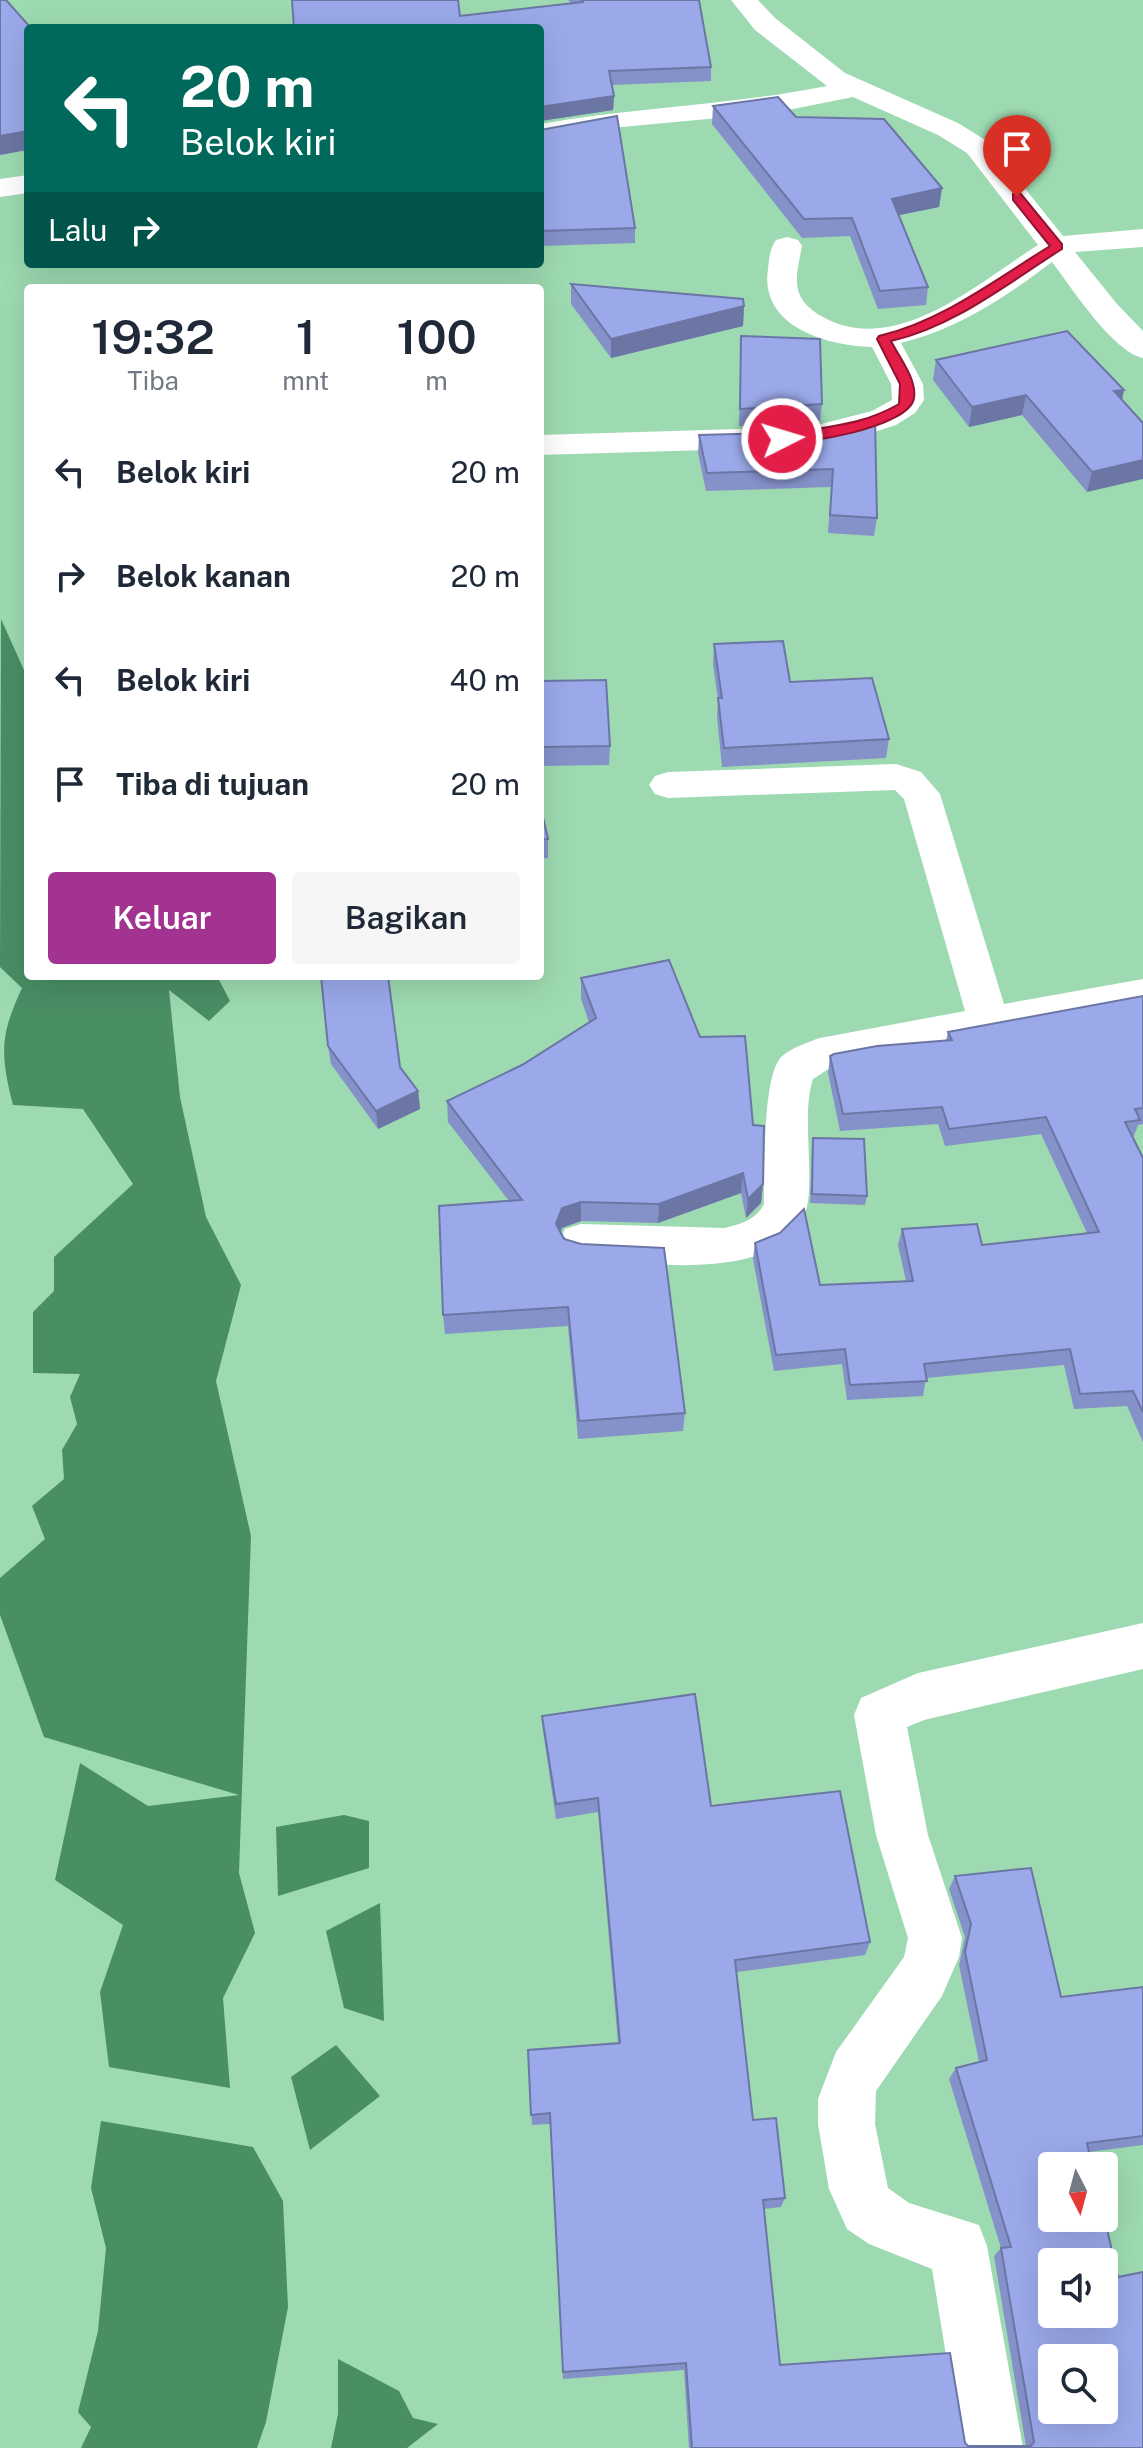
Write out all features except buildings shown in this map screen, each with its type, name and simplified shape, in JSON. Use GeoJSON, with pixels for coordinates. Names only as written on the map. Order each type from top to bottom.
{"type":"FeatureCollection","features":[{"type":"Feature","properties":{"kind":"street"},"geometry":{"type":"LineString","coordinates":[[744,0],[765,24],[835,79],[948,129],[977,147],[1106,311],[1143,349]]}},
{"type":"Feature","properties":{"kind":"street"},"geometry":{"type":"LineString","coordinates":[[544,132],[611,120],[773,105],[854,89]]}},
{"type":"Feature","properties":{"kind":"street"},"geometry":{"type":"LineString","coordinates":[[0,188],[24,185]]}},
{"type":"Feature","properties":{"kind":"street"},"geometry":{"type":"LineString","coordinates":[[787,246],[779,286],[782,298],[791,308],[823,329],[844,336],[883,339],[904,334],[954,312],[1057,247],[1143,238]]}},
{"type":"Feature","properties":{"kind":"street"},"geometry":{"type":"LineString","coordinates":[[544,445],[782,439],[850,429],[897,412],[908,400],[907,384],[883,339]]}},
{"type":"Feature","properties":{"kind":"street"},"geometry":{"type":"LineString","coordinates":[[668,785],[896,777],[908,781],[921,794],[989,1022]]}},
{"type":"Feature","properties":{"kind":"street"},"geometry":{"type":"LineString","coordinates":[[581,1242],[724,1246],[753,1240],[775,1226],[786,1204],[790,1084],[796,1069],[820,1054],[1143,994]]}},
{"type":"Feature","properties":{"kind":"street"},"geometry":{"type":"LineString","coordinates":[[992,2448],[958,2246],[884,2222],[861,2201],[845,2112],[847,2091],[856,2072],[926,1971],[935,1949],[935,1938],[902,1835],[879,1715],[918,1697],[1143,1646]]}},
{"type":"Feature","properties":{"kind":"shaded area"},"geometry":{"type":"Polygon","coordinates":[[[1,619],[24,670],[24,980],[219,980],[230,1001],[209,1021],[169,990],[180,1097],[206,1217],[241,1285],[216,1381],[251,1536],[239,1873],[255,1933],[223,1998],[230,2088],[109,2067],[100,1992],[123,1925],[55,1880],[80,1763],[148,1806],[239,1795],[44,1737],[0,1615],[0,1578],[45,1539],[32,1506],[64,1479],[62,1450],[77,1424],[70,1397],[80,1374],[33,1373],[33,1312],[54,1291],[54,1257],[133,1184],[83,1109],[13,1105],[4,1045],[9,1019],[22,988],[0,967],[1,619]]]}},
{"type":"Feature","properties":{"kind":"shaded area"},"geometry":{"type":"Polygon","coordinates":[[[344,1815],[369,1821],[369,1868],[278,1896],[276,1827],[344,1815]]]}},
{"type":"Feature","properties":{"kind":"shaded area"},"geometry":{"type":"Polygon","coordinates":[[[380,1903],[384,2021],[344,2008],[326,1931],[380,1903]]]}},
{"type":"Feature","properties":{"kind":"shaded area"},"geometry":{"type":"Polygon","coordinates":[[[336,2045],[380,2096],[310,2150],[291,2077],[336,2045]]]}},
{"type":"Feature","properties":{"kind":"shaded area"},"geometry":{"type":"Polygon","coordinates":[[[101,2121],[253,2147],[283,2201],[288,2307],[266,2422],[257,2448],[81,2448],[91,2427],[78,2412],[98,2331],[106,2248],[91,2188],[101,2121]]]}},
{"type":"Feature","properties":{"kind":"shaded area"},"geometry":{"type":"Polygon","coordinates":[[[338,2359],[399,2391],[413,2418],[438,2424],[407,2448],[331,2448],[338,2414],[338,2359]]]}},
{"type":"Feature","properties":{"kind":"route"},"geometry":{"type":"LineString","coordinates":[[782,439],[829,435],[884,418],[904,406],[908,400],[907,384],[883,339],[904,334],[954,312],[1057,247],[1017,197]]}}]}
